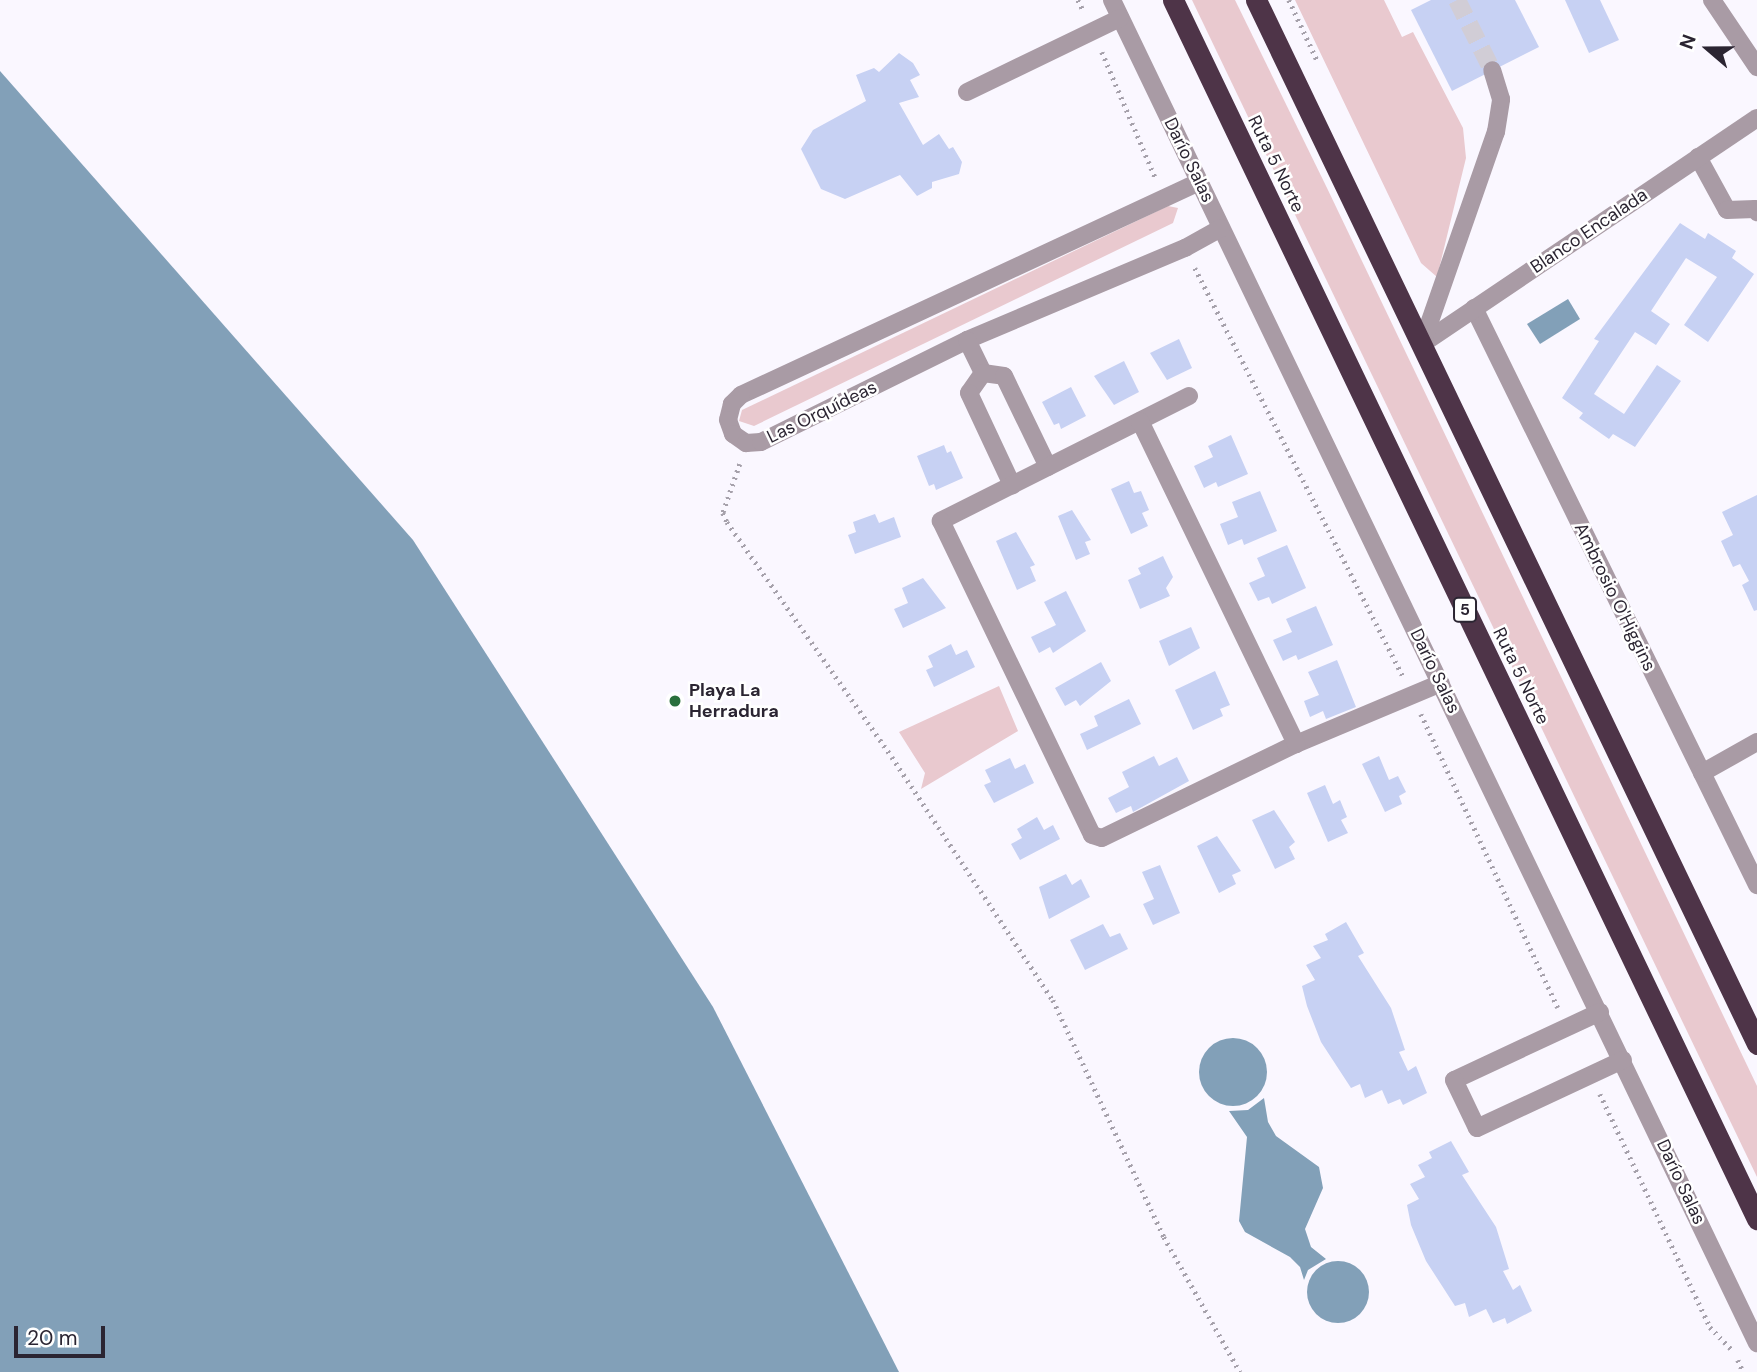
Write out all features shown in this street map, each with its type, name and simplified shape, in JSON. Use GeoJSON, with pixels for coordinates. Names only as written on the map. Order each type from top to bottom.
{"type":"FeatureCollection","features":[{"type":"Feature","properties":{"kind":"highway","name":"Ruta 5 Norte"},"geometry":{"type":"LineString","coordinates":[[1172,0],[1757,1219]]}},
{"type":"Feature","properties":{"kind":"highway"},"geometry":{"type":"LineString","coordinates":[[1256,0],[1757,1044]]}},
{"type":"Feature","properties":{"kind":"street","name":"Darío Salas"},"geometry":{"type":"LineString","coordinates":[[1112,0],[1757,1343]]}},
{"type":"Feature","properties":{"kind":"street"},"geometry":{"type":"LineString","coordinates":[[1712,0],[1757,67]]}},
{"type":"Feature","properties":{"kind":"street"},"geometry":{"type":"LineString","coordinates":[[967,92],[1120,18]]}},
{"type":"Feature","properties":{"kind":"street"},"geometry":{"type":"LineString","coordinates":[[1422,344],[1496,132],[1501,99],[1492,70]]}},
{"type":"Feature","properties":{"kind":"street","name":"Blanco Encalada"},"geometry":{"type":"LineString","coordinates":[[1422,344],[1757,118]]}},
{"type":"Feature","properties":{"kind":"street"},"geometry":{"type":"LineString","coordinates":[[1698,158],[1727,210],[1757,212]]}},
{"type":"Feature","properties":{"kind":"street","name":"Las Orquídeas"},"geometry":{"type":"LineString","coordinates":[[1199,182],[741,396],[732,404],[728,420],[733,434],[746,443],[761,442],[967,340],[1185,248],[1221,228]]}},
{"type":"Feature","properties":{"kind":"street","name":"Ambrosio O'Higgins"},"geometry":{"type":"LineString","coordinates":[[1474,308],[1757,885]]}},
{"type":"Feature","properties":{"kind":"street"},"geometry":{"type":"LineString","coordinates":[[967,340],[983,373]]}},
{"type":"Feature","properties":{"kind":"street"},"geometry":{"type":"LineString","coordinates":[[983,373],[1004,376],[1048,467]]}},
{"type":"Feature","properties":{"kind":"street"},"geometry":{"type":"LineString","coordinates":[[983,373],[969,393],[1012,485]]}},
{"type":"Feature","properties":{"kind":"street"},"geometry":{"type":"LineString","coordinates":[[1189,396],[942,521],[1092,835],[1102,838],[1296,744],[1441,683]]}},
{"type":"Feature","properties":{"kind":"street"},"geometry":{"type":"LineString","coordinates":[[1140,421],[1296,744]]}},
{"type":"Feature","properties":{"kind":"street"},"geometry":{"type":"LineString","coordinates":[[1702,773],[1757,742]]}},
{"type":"Feature","properties":{"kind":"street"},"geometry":{"type":"LineString","coordinates":[[1600,1012],[1454,1080],[1477,1128],[1623,1060]]}},
{"type":"Feature","properties":{"kind":"path"},"geometry":{"type":"LineString","coordinates":[[1078,0],[1093,29],[1165,199]]}},
{"type":"Feature","properties":{"kind":"path"},"geometry":{"type":"LineString","coordinates":[[1289,0],[1318,62]]}},
{"type":"Feature","properties":{"kind":"path"},"geometry":{"type":"LineString","coordinates":[[1185,248],[1412,695],[1567,1027]]}},
{"type":"Feature","properties":{"kind":"path"},"geometry":{"type":"LineString","coordinates":[[746,443],[723,513],[727,522],[1053,1000],[1164,1237],[1240,1372]]}},
{"type":"Feature","properties":{"kind":"path"},"geometry":{"type":"LineString","coordinates":[[1591,1075],[1710,1327],[1737,1355],[1744,1372]]}},
{"type":"Feature","properties":{"kind":"shaded area"},"geometry":{"type":"Polygon","coordinates":[[[1192,0],[1235,0],[1327,188],[1757,1086],[1757,1177],[1192,0]]]}},
{"type":"Feature","properties":{"kind":"shaded area"},"geometry":{"type":"Polygon","coordinates":[[[1295,0],[1384,0],[1402,37],[1413,32],[1463,128],[1466,158],[1437,277],[1421,263],[1295,0]]]}},
{"type":"Feature","properties":{"kind":"shaded area"},"geometry":{"type":"Polygon","coordinates":[[[1168,206],[1178,208],[1173,223],[754,426],[739,421],[742,410],[1168,206]]]}},
{"type":"Feature","properties":{"kind":"shaded area"},"geometry":{"type":"Polygon","coordinates":[[[999,686],[1018,731],[921,789],[925,773],[899,732],[999,686]]]}},
{"type":"Feature","properties":{"kind":"water"},"geometry":{"type":"Polygon","coordinates":[[[0,71],[413,540],[713,1007],[899,1372],[0,1372],[0,71]]]}},
{"type":"Feature","properties":{"kind":"water"},"geometry":{"type":"Polygon","coordinates":[[[1568,299],[1580,319],[1540,344],[1527,324],[1568,299]]]}},
{"type":"Feature","properties":{"kind":"water"},"geometry":{"type":"Polygon","coordinates":[[[1233,1038],[1246,1041],[1257,1048],[1264,1059],[1267,1072],[1264,1085],[1257,1096],[1246,1103],[1233,1106],[1220,1103],[1209,1096],[1202,1085],[1199,1072],[1202,1059],[1209,1048],[1220,1041],[1233,1038]]]}},
{"type":"Feature","properties":{"kind":"water"},"geometry":{"type":"Polygon","coordinates":[[[1264,1098],[1268,1122],[1276,1136],[1319,1167],[1323,1188],[1305,1229],[1311,1247],[1326,1259],[1308,1270],[1304,1280],[1300,1267],[1290,1257],[1245,1232],[1239,1221],[1247,1137],[1229,1111],[1248,1110],[1264,1098]]]}},
{"type":"Feature","properties":{"kind":"water"},"geometry":{"type":"Polygon","coordinates":[[[1338,1261],[1350,1263],[1360,1270],[1367,1280],[1367,1304],[1360,1314],[1350,1321],[1338,1323],[1326,1321],[1316,1314],[1309,1304],[1307,1292],[1309,1280],[1316,1270],[1326,1263],[1338,1261]]]}},
{"type":"Feature","properties":{"kind":"building"},"geometry":{"type":"Polygon","coordinates":[[[1431,0],[1515,0],[1539,47],[1452,91],[1411,10],[1431,0]]]}},
{"type":"Feature","properties":{"kind":"building"},"geometry":{"type":"Polygon","coordinates":[[[1565,0],[1600,0],[1619,40],[1589,53],[1565,0]]]}},
{"type":"Feature","properties":{"kind":"building"},"geometry":{"type":"Polygon","coordinates":[[[899,53],[913,63],[920,75],[910,80],[919,97],[899,103],[923,145],[939,134],[949,149],[953,147],[962,162],[959,174],[932,182],[932,188],[917,196],[900,175],[845,199],[821,189],[801,149],[813,130],[866,101],[856,75],[874,68],[879,72],[899,53]]]}},
{"type":"Feature","properties":{"kind":"building"},"geometry":{"type":"Polygon","coordinates":[[[1680,223],[1705,239],[1708,233],[1736,251],[1732,258],[1754,274],[1708,342],[1684,325],[1717,277],[1686,258],[1651,311],[1670,324],[1656,345],[1635,332],[1594,394],[1624,414],[1657,365],[1681,381],[1635,447],[1613,434],[1609,439],[1579,418],[1583,413],[1562,398],[1599,341],[1594,339],[1680,223]]]}},
{"type":"Feature","properties":{"kind":"building"},"geometry":{"type":"Polygon","coordinates":[[[1179,339],[1192,368],[1167,380],[1150,353],[1179,339]]]}},
{"type":"Feature","properties":{"kind":"building"},"geometry":{"type":"Polygon","coordinates":[[[1124,361],[1139,392],[1114,405],[1094,376],[1124,361]]]}},
{"type":"Feature","properties":{"kind":"building"},"geometry":{"type":"Polygon","coordinates":[[[1071,387],[1086,416],[1061,429],[1059,423],[1054,425],[1042,402],[1071,387]]]}},
{"type":"Feature","properties":{"kind":"building"},"geometry":{"type":"Polygon","coordinates":[[[1231,435],[1248,474],[1218,487],[1216,482],[1204,488],[1194,466],[1213,457],[1208,446],[1231,435]]]}},
{"type":"Feature","properties":{"kind":"building"},"geometry":{"type":"Polygon","coordinates":[[[944,445],[947,453],[951,451],[963,478],[936,490],[934,484],[929,486],[917,456],[944,445]]]}},
{"type":"Feature","properties":{"kind":"building"},"geometry":{"type":"Polygon","coordinates":[[[1129,481],[1134,493],[1141,491],[1149,510],[1142,513],[1148,526],[1131,534],[1111,489],[1129,481]]]}},
{"type":"Feature","properties":{"kind":"building"},"geometry":{"type":"Polygon","coordinates":[[[1260,491],[1277,531],[1244,545],[1242,539],[1228,545],[1220,524],[1238,517],[1232,502],[1260,491]]]}},
{"type":"Feature","properties":{"kind":"building"},"geometry":{"type":"Polygon","coordinates":[[[1757,495],[1757,610],[1754,611],[1742,585],[1749,581],[1740,564],[1733,567],[1721,541],[1733,535],[1722,512],[1757,495]]]}},
{"type":"Feature","properties":{"kind":"building"},"geometry":{"type":"Polygon","coordinates":[[[1072,510],[1091,540],[1085,542],[1090,554],[1076,560],[1058,516],[1072,510]]]}},
{"type":"Feature","properties":{"kind":"building"},"geometry":{"type":"Polygon","coordinates":[[[875,514],[879,523],[894,517],[901,537],[855,554],[848,535],[856,532],[853,522],[875,514]]]}},
{"type":"Feature","properties":{"kind":"building"},"geometry":{"type":"Polygon","coordinates":[[[1016,532],[1035,565],[1030,567],[1036,581],[1017,590],[996,541],[1016,532]]]}},
{"type":"Feature","properties":{"kind":"building"},"geometry":{"type":"Polygon","coordinates":[[[1287,545],[1306,588],[1272,604],[1269,597],[1258,601],[1249,583],[1265,576],[1257,558],[1287,545]]]}},
{"type":"Feature","properties":{"kind":"building"},"geometry":{"type":"Polygon","coordinates":[[[1163,556],[1173,577],[1166,588],[1170,596],[1140,609],[1128,580],[1141,574],[1138,568],[1163,556]]]}},
{"type":"Feature","properties":{"kind":"building"},"geometry":{"type":"Polygon","coordinates":[[[923,578],[946,608],[903,628],[894,609],[908,603],[902,588],[923,578]]]}},
{"type":"Feature","properties":{"kind":"building"},"geometry":{"type":"Polygon","coordinates":[[[1066,591],[1086,631],[1053,653],[1050,647],[1039,653],[1031,637],[1056,625],[1044,602],[1066,591]]]}},
{"type":"Feature","properties":{"kind":"building"},"geometry":{"type":"Polygon","coordinates":[[[1316,606],[1333,645],[1298,660],[1296,655],[1283,661],[1273,640],[1292,632],[1286,619],[1316,606]]]}},
{"type":"Feature","properties":{"kind":"building"},"geometry":{"type":"Polygon","coordinates":[[[1191,627],[1200,648],[1169,666],[1159,641],[1191,627]]]}},
{"type":"Feature","properties":{"kind":"building"},"geometry":{"type":"Polygon","coordinates":[[[951,644],[956,655],[967,650],[975,667],[934,687],[926,670],[933,667],[928,656],[951,644]]]}},
{"type":"Feature","properties":{"kind":"building"},"geometry":{"type":"Polygon","coordinates":[[[1337,660],[1356,707],[1326,719],[1323,711],[1310,717],[1304,701],[1319,695],[1308,672],[1337,660]]]}},
{"type":"Feature","properties":{"kind":"building"},"geometry":{"type":"Polygon","coordinates":[[[1101,662],[1111,681],[1080,706],[1076,700],[1065,706],[1055,688],[1101,662]]]}},
{"type":"Feature","properties":{"kind":"building"},"geometry":{"type":"Polygon","coordinates":[[[1215,671],[1230,705],[1220,709],[1223,716],[1193,730],[1175,690],[1215,671]]]}},
{"type":"Feature","properties":{"kind":"building"},"geometry":{"type":"Polygon","coordinates":[[[1129,699],[1141,724],[1087,750],[1080,734],[1098,726],[1094,716],[1129,699]]]}},
{"type":"Feature","properties":{"kind":"building"},"geometry":{"type":"Polygon","coordinates":[[[1154,756],[1159,766],[1177,757],[1189,781],[1133,812],[1131,806],[1116,813],[1108,798],[1129,787],[1122,772],[1154,756]]]}},
{"type":"Feature","properties":{"kind":"building"},"geometry":{"type":"Polygon","coordinates":[[[1379,756],[1389,780],[1398,776],[1406,792],[1399,796],[1402,804],[1385,812],[1362,764],[1379,756]]]}},
{"type":"Feature","properties":{"kind":"building"},"geometry":{"type":"Polygon","coordinates":[[[1010,758],[1015,769],[1025,764],[1034,783],[994,803],[984,785],[991,782],[985,770],[1010,758]]]}},
{"type":"Feature","properties":{"kind":"building"},"geometry":{"type":"Polygon","coordinates":[[[1325,785],[1333,804],[1340,800],[1347,817],[1341,820],[1348,833],[1328,842],[1307,793],[1325,785]]]}},
{"type":"Feature","properties":{"kind":"building"},"geometry":{"type":"Polygon","coordinates":[[[1274,810],[1295,842],[1289,847],[1295,859],[1275,869],[1252,820],[1274,810]]]}},
{"type":"Feature","properties":{"kind":"building"},"geometry":{"type":"Polygon","coordinates":[[[1037,817],[1044,830],[1053,825],[1060,839],[1020,860],[1011,844],[1022,838],[1017,829],[1037,817]]]}},
{"type":"Feature","properties":{"kind":"building"},"geometry":{"type":"Polygon","coordinates":[[[1217,836],[1241,871],[1232,875],[1236,884],[1219,893],[1197,846],[1217,836]]]}},
{"type":"Feature","properties":{"kind":"building"},"geometry":{"type":"Polygon","coordinates":[[[1160,865],[1180,913],[1153,925],[1143,904],[1154,899],[1142,872],[1160,865]]]}},
{"type":"Feature","properties":{"kind":"building"},"geometry":{"type":"Polygon","coordinates":[[[1066,874],[1072,885],[1081,879],[1090,897],[1049,919],[1039,887],[1066,874]]]}},
{"type":"Feature","properties":{"kind":"building"},"geometry":{"type":"Polygon","coordinates":[[[1346,922],[1364,953],[1358,956],[1391,1008],[1405,1050],[1399,1052],[1408,1071],[1416,1066],[1427,1093],[1403,1105],[1400,1099],[1388,1104],[1382,1090],[1365,1098],[1360,1084],[1351,1088],[1321,1042],[1307,1006],[1302,986],[1315,980],[1306,965],[1321,958],[1313,946],[1328,940],[1325,934],[1346,922]]]}},
{"type":"Feature","properties":{"kind":"building"},"geometry":{"type":"Polygon","coordinates":[[[1103,924],[1110,937],[1120,933],[1128,949],[1085,970],[1070,940],[1103,924]]]}},
{"type":"Feature","properties":{"kind":"building"},"geometry":{"type":"Polygon","coordinates":[[[1451,1141],[1469,1172],[1462,1175],[1496,1227],[1509,1269],[1503,1271],[1513,1290],[1520,1285],[1532,1311],[1507,1324],[1505,1318],[1493,1323],[1486,1309],[1469,1317],[1465,1303],[1455,1306],[1426,1261],[1411,1225],[1407,1205],[1419,1199],[1410,1184],[1425,1177],[1418,1165],[1432,1158],[1429,1152],[1451,1141]]]}},
{"type":"Feature","properties":{"kind":"tunnel"},"geometry":{"type":"LineString","coordinates":[[1457,0],[1492,70]]}},
{"type":"Feature","properties":{"kind":"place","name":"Playa La Herradura"},"geometry":{"type":"Point","coordinates":[675,701]}}]}
